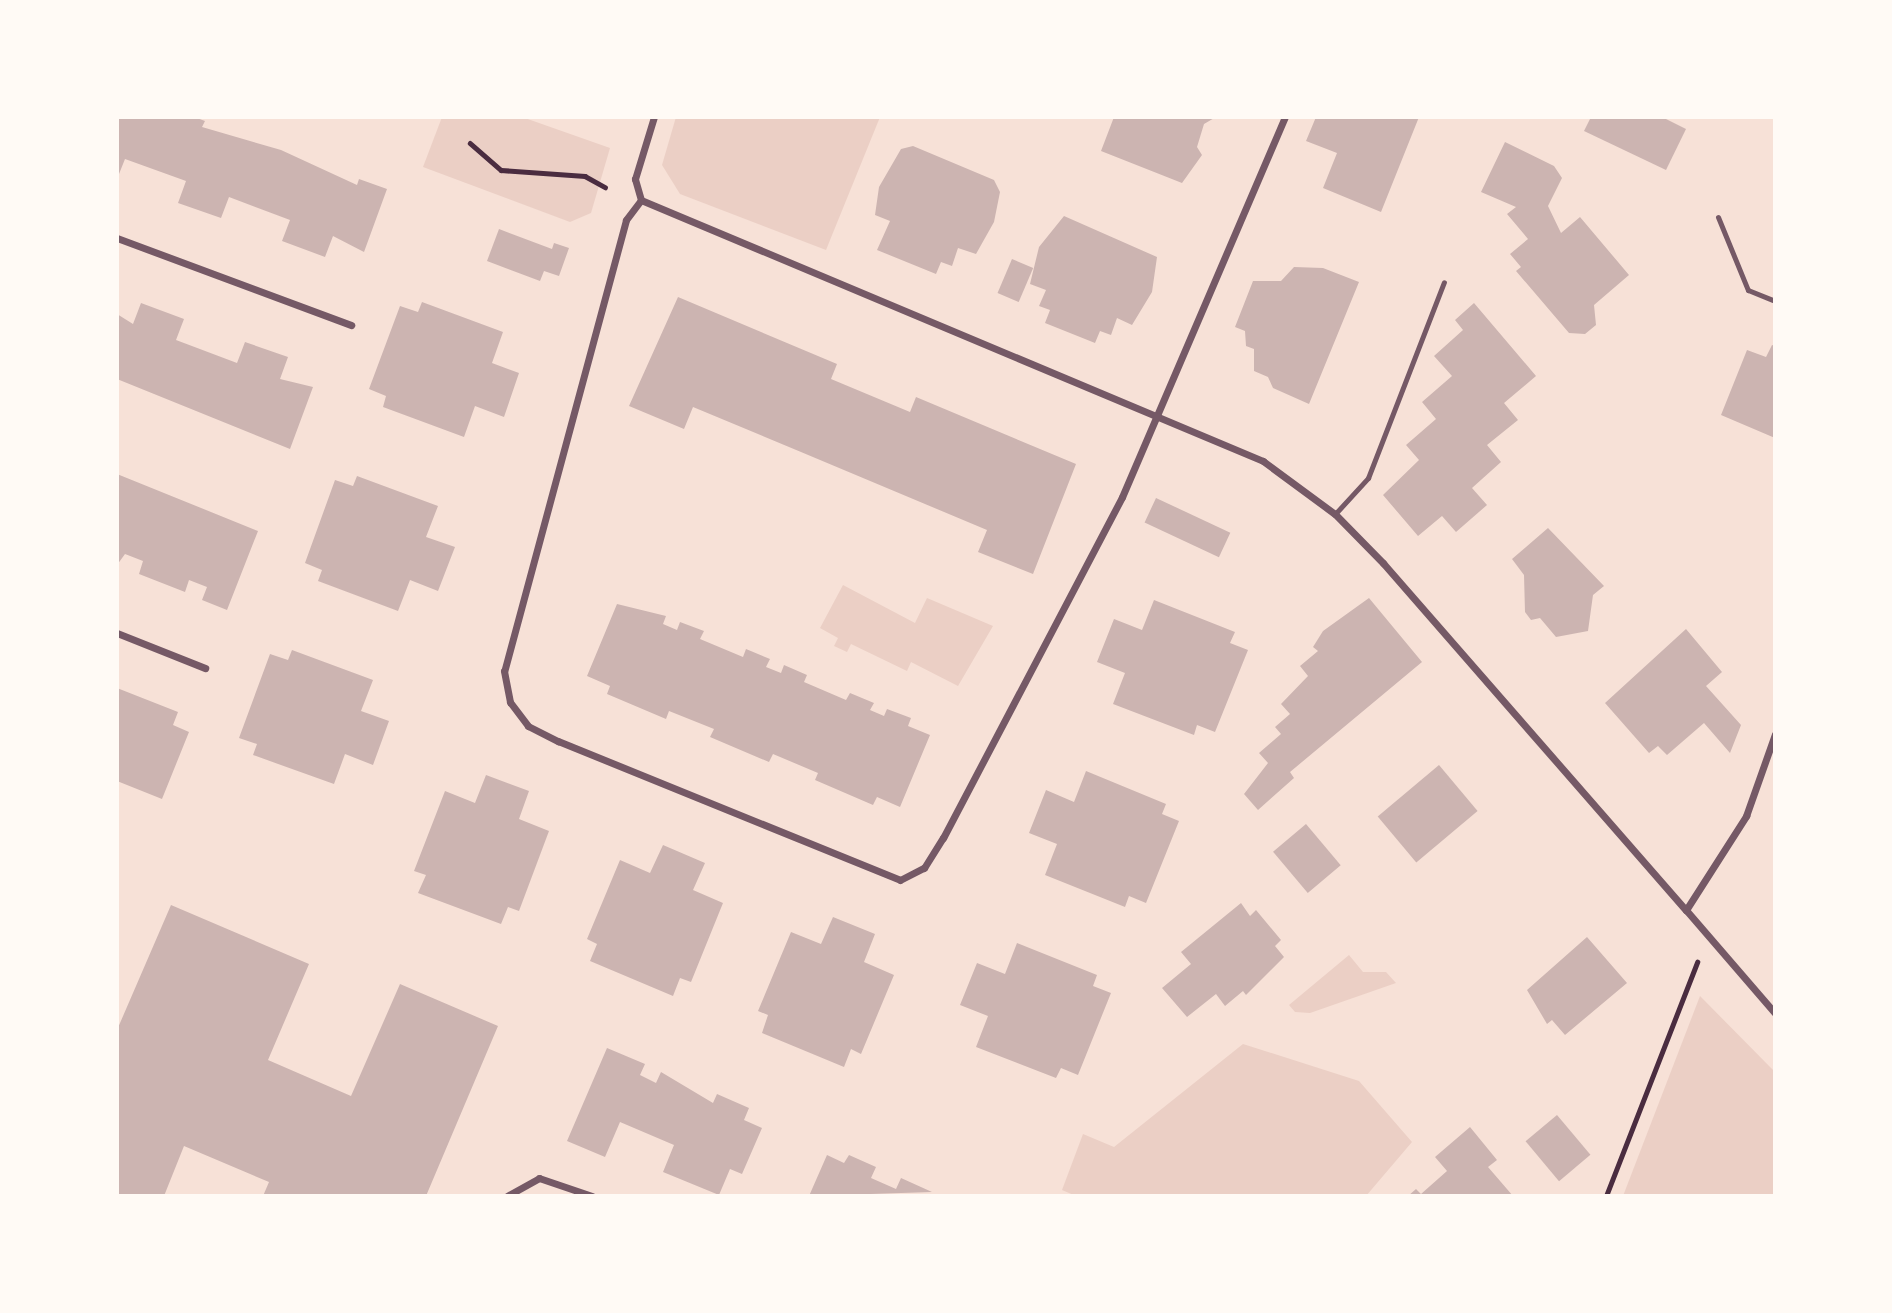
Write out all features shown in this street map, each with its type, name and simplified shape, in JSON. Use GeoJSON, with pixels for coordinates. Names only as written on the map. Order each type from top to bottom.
{"type":"FeatureCollection","features":[{"type":"Feature","properties":{"kind":"street"},"geometry":{"type":"LineString","coordinates":[[641,200],[635,179],[654,117]]}},
{"type":"Feature","properties":{"kind":"street"},"geometry":{"type":"LineString","coordinates":[[641,200],[626,220],[504,671],[520,720],[558,741],[876,874],[900,880],[915,875],[943,838],[1160,421],[1285,117]]}},
{"type":"Feature","properties":{"kind":"street"},"geometry":{"type":"LineString","coordinates":[[641,200],[1160,421],[1263,461],[1335,514],[1775,1013]]}},
{"type":"Feature","properties":{"kind":"street"},"geometry":{"type":"LineString","coordinates":[[117,238],[351,325]]}},
{"type":"Feature","properties":{"kind":"street"},"geometry":{"type":"LineString","coordinates":[[117,633],[205,668]]}},
{"type":"Feature","properties":{"kind":"street"},"geometry":{"type":"LineString","coordinates":[[1686,910],[1746,816],[1775,734]]}},
{"type":"Feature","properties":{"kind":"street"},"geometry":{"type":"LineString","coordinates":[[507,1196],[539,1178],[592,1196]]}},
{"type":"Feature","properties":{"kind":"lane"},"geometry":{"type":"LineString","coordinates":[[1718,217],[1748,290],[1775,301]]}},
{"type":"Feature","properties":{"kind":"lane"},"geometry":{"type":"LineString","coordinates":[[1335,514],[1368,478],[1444,282]]}},
{"type":"Feature","properties":{"kind":"path"},"geometry":{"type":"LineString","coordinates":[[470,142],[501,170],[585,176],[605,187]]}},
{"type":"Feature","properties":{"kind":"path"},"geometry":{"type":"LineString","coordinates":[[1606,1196],[1698,961],[1686,910]]}},
{"type":"Feature","properties":{"kind":"shaded area"},"geometry":{"type":"Polygon","coordinates":[[[442,117],[522,117],[610,148],[591,213],[570,222],[423,167],[442,117]]]}},
{"type":"Feature","properties":{"kind":"shaded area"},"geometry":{"type":"Polygon","coordinates":[[[676,117],[880,117],[826,250],[680,194],[662,165],[676,117]]]}},
{"type":"Feature","properties":{"kind":"shaded area"},"geometry":{"type":"Polygon","coordinates":[[[843,585],[915,623],[927,598],[993,626],[958,686],[911,662],[907,671],[851,644],[847,652],[834,646],[838,638],[820,628],[843,585]]]}},
{"type":"Feature","properties":{"kind":"shaded area"},"geometry":{"type":"Polygon","coordinates":[[[1349,955],[1363,972],[1386,972],[1396,983],[1310,1013],[1295,1012],[1289,1005],[1349,955]]]}},
{"type":"Feature","properties":{"kind":"shaded area"},"geometry":{"type":"Polygon","coordinates":[[[1700,996],[1775,1072],[1775,1196],[1623,1196],[1700,996]]]}},
{"type":"Feature","properties":{"kind":"shaded area"},"geometry":{"type":"Polygon","coordinates":[[[1243,1044],[1359,1081],[1412,1142],[1366,1196],[1076,1196],[1062,1190],[1083,1134],[1114,1147],[1243,1044]]]}},
{"type":"Feature","properties":{"kind":"building"},"geometry":{"type":"Polygon","coordinates":[[[117,117],[194,117],[205,121],[202,127],[281,150],[357,185],[359,179],[387,189],[364,252],[333,236],[325,257],[282,241],[290,220],[229,197],[221,218],[178,203],[186,181],[125,159],[117,179],[117,117]]]}},
{"type":"Feature","properties":{"kind":"building"},"geometry":{"type":"Polygon","coordinates":[[[1114,117],[1216,117],[1204,124],[1197,147],[1202,155],[1182,183],[1101,151],[1114,117]]]}},
{"type":"Feature","properties":{"kind":"building"},"geometry":{"type":"Polygon","coordinates":[[[1316,117],[1419,117],[1381,212],[1323,188],[1337,153],[1306,141],[1316,117]]]}},
{"type":"Feature","properties":{"kind":"building"},"geometry":{"type":"Polygon","coordinates":[[[1591,117],[1662,117],[1686,129],[1666,170],[1584,131],[1591,117]]]}},
{"type":"Feature","properties":{"kind":"building"},"geometry":{"type":"Polygon","coordinates":[[[1505,142],[1554,166],[1562,178],[1548,206],[1561,233],[1580,217],[1629,275],[1594,305],[1596,325],[1585,334],[1569,333],[1516,271],[1521,267],[1510,254],[1528,239],[1507,214],[1516,207],[1481,192],[1505,142]]]}},
{"type":"Feature","properties":{"kind":"building"},"geometry":{"type":"Polygon","coordinates":[[[913,146],[994,180],[1000,192],[994,222],[976,254],[958,248],[952,266],[941,262],[936,274],[877,250],[890,221],[875,215],[879,187],[901,149],[913,146]]]}},
{"type":"Feature","properties":{"kind":"building"},"geometry":{"type":"Polygon","coordinates":[[[1064,216],[1157,257],[1152,292],[1132,325],[1117,318],[1111,335],[1100,331],[1095,343],[1045,323],[1050,310],[1039,306],[1046,290],[1030,284],[1039,247],[1064,216]]]}},
{"type":"Feature","properties":{"kind":"building"},"geometry":{"type":"Polygon","coordinates":[[[499,229],[552,249],[554,243],[569,248],[559,276],[544,271],[540,281],[487,261],[499,229]]]}},
{"type":"Feature","properties":{"kind":"building"},"geometry":{"type":"Polygon","coordinates":[[[1012,259],[1033,268],[1019,302],[998,293],[1012,259]]]}},
{"type":"Feature","properties":{"kind":"building"},"geometry":{"type":"Polygon","coordinates":[[[1294,267],[1323,268],[1359,282],[1309,404],[1273,388],[1268,377],[1254,371],[1254,349],[1246,346],[1245,331],[1235,327],[1253,281],[1281,281],[1294,267]]]}},
{"type":"Feature","properties":{"kind":"building"},"geometry":{"type":"Polygon","coordinates":[[[678,297],[837,364],[831,379],[910,412],[916,397],[1076,464],[1033,574],[978,552],[987,530],[693,407],[684,429],[629,406],[678,297]]]}},
{"type":"Feature","properties":{"kind":"building"},"geometry":{"type":"Polygon","coordinates":[[[422,302],[503,332],[492,363],[519,373],[504,417],[475,406],[464,437],[383,407],[386,396],[369,389],[400,306],[418,312],[422,302]]]}},
{"type":"Feature","properties":{"kind":"building"},"geometry":{"type":"Polygon","coordinates":[[[141,303],[184,319],[176,340],[237,363],[245,342],[288,357],[280,379],[313,387],[290,449],[117,379],[117,314],[133,324],[141,303]]]}},
{"type":"Feature","properties":{"kind":"building"},"geometry":{"type":"Polygon","coordinates":[[[1474,303],[1536,376],[1504,403],[1518,420],[1487,445],[1501,462],[1472,488],[1487,505],[1456,532],[1442,516],[1418,536],[1383,495],[1419,460],[1406,445],[1436,419],[1422,402],[1452,376],[1434,356],[1463,330],[1455,320],[1474,303]]]}},
{"type":"Feature","properties":{"kind":"building"},"geometry":{"type":"Polygon","coordinates":[[[1772,345],[1775,346],[1775,438],[1721,415],[1747,350],[1766,357],[1772,345]]]}},
{"type":"Feature","properties":{"kind":"building"},"geometry":{"type":"Polygon","coordinates":[[[117,474],[258,531],[227,610],[202,600],[207,587],[189,580],[185,592],[139,574],[143,561],[125,554],[117,565],[117,474]]]}},
{"type":"Feature","properties":{"kind":"building"},"geometry":{"type":"Polygon","coordinates":[[[357,476],[438,506],[426,537],[455,547],[438,591],[410,580],[398,611],[318,581],[322,570],[305,563],[335,480],[353,486],[357,476]]]}},
{"type":"Feature","properties":{"kind":"building"},"geometry":{"type":"Polygon","coordinates":[[[1156,498],[1230,533],[1219,557],[1145,522],[1156,498]]]}},
{"type":"Feature","properties":{"kind":"building"},"geometry":{"type":"Polygon","coordinates":[[[1548,528],[1604,586],[1593,595],[1588,631],[1556,637],[1540,618],[1531,620],[1525,612],[1524,575],[1512,559],[1548,528]]]}},
{"type":"Feature","properties":{"kind":"building"},"geometry":{"type":"Polygon","coordinates":[[[1369,598],[1422,662],[1290,772],[1294,778],[1258,810],[1244,794],[1268,763],[1259,753],[1281,734],[1275,727],[1290,714],[1281,704],[1308,676],[1300,666],[1318,651],[1313,647],[1323,631],[1369,598]]]}},
{"type":"Feature","properties":{"kind":"building"},"geometry":{"type":"Polygon","coordinates":[[[1154,600],[1235,632],[1230,643],[1248,650],[1215,732],[1197,725],[1194,735],[1113,704],[1125,673],[1097,662],[1114,619],[1142,630],[1154,600]]]}},
{"type":"Feature","properties":{"kind":"building"},"geometry":{"type":"Polygon","coordinates":[[[617,604],[666,616],[663,624],[677,630],[680,622],[704,631],[700,639],[743,657],[746,649],[770,659],[766,667],[781,673],[784,665],[807,675],[804,682],[846,700],[850,693],[874,703],[870,710],[884,716],[887,709],[911,718],[908,726],[930,735],[900,807],[877,797],[873,805],[815,780],[818,773],[773,754],[769,762],[710,737],[714,729],[669,711],[666,719],[607,694],[610,686],[587,676],[617,604]]]}},
{"type":"Feature","properties":{"kind":"building"},"geometry":{"type":"Polygon","coordinates":[[[1686,629],[1722,672],[1706,686],[1741,725],[1730,753],[1704,723],[1667,755],[1658,746],[1649,753],[1605,703],[1686,629]]]}},
{"type":"Feature","properties":{"kind":"building"},"geometry":{"type":"Polygon","coordinates":[[[292,650],[373,680],[361,711],[389,721],[373,765],[345,754],[334,784],[253,755],[257,744],[239,738],[270,654],[288,660],[292,650]]]}},
{"type":"Feature","properties":{"kind":"building"},"geometry":{"type":"Polygon","coordinates":[[[117,688],[178,712],[173,725],[189,732],[162,799],[117,781],[117,688]]]}},
{"type":"Feature","properties":{"kind":"building"},"geometry":{"type":"Polygon","coordinates":[[[1439,765],[1478,811],[1416,862],[1378,816],[1439,765]]]}},
{"type":"Feature","properties":{"kind":"building"},"geometry":{"type":"Polygon","coordinates":[[[1086,771],[1166,804],[1162,814],[1179,821],[1146,903],[1129,896],[1125,907],[1045,875],[1057,844],[1029,833],[1046,790],[1074,802],[1086,771]]]}},
{"type":"Feature","properties":{"kind":"building"},"geometry":{"type":"Polygon","coordinates":[[[486,775],[529,791],[519,819],[549,831],[519,911],[508,907],[501,924],[418,893],[426,875],[414,871],[445,791],[475,803],[486,775]]]}},
{"type":"Feature","properties":{"kind":"building"},"geometry":{"type":"Polygon","coordinates":[[[1306,824],[1341,865],[1308,893],[1273,852],[1306,824]]]}},
{"type":"Feature","properties":{"kind":"building"},"geometry":{"type":"Polygon","coordinates":[[[663,845],[705,863],[693,890],[723,903],[691,982],[680,978],[673,996],[590,961],[597,944],[587,939],[620,860],[650,873],[663,845]]]}},
{"type":"Feature","properties":{"kind":"building"},"geometry":{"type":"Polygon","coordinates":[[[1241,903],[1250,916],[1256,910],[1281,940],[1275,946],[1284,957],[1246,995],[1243,991],[1225,1006],[1216,994],[1187,1017],[1162,988],[1191,964],[1181,952],[1241,903]]]}},
{"type":"Feature","properties":{"kind":"building"},"geometry":{"type":"Polygon","coordinates":[[[171,905],[309,964],[268,1060],[351,1096],[400,984],[498,1026],[426,1196],[263,1196],[269,1182],[184,1146],[164,1196],[117,1196],[117,1030],[171,905]]]}},
{"type":"Feature","properties":{"kind":"building"},"geometry":{"type":"Polygon","coordinates":[[[833,917],[875,934],[864,962],[894,975],[861,1054],[851,1049],[844,1067],[762,1033],[768,1015],[758,1011],[791,932],[821,944],[833,917]]]}},
{"type":"Feature","properties":{"kind":"building"},"geometry":{"type":"Polygon","coordinates":[[[1587,937],[1627,983],[1565,1035],[1552,1020],[1547,1024],[1527,990],[1587,937]]]}},
{"type":"Feature","properties":{"kind":"building"},"geometry":{"type":"Polygon","coordinates":[[[1017,943],[1097,975],[1093,986],[1111,993],[1078,1075],[1061,1068],[1056,1078],[976,1047],[988,1016],[960,1005],[977,963],[1005,974],[1017,943]]]}},
{"type":"Feature","properties":{"kind":"building"},"geometry":{"type":"Polygon","coordinates":[[[607,1048],[645,1064],[640,1075],[656,1083],[661,1072],[713,1103],[717,1094],[749,1108],[744,1120],[762,1128],[742,1174],[730,1169],[719,1195],[663,1172],[674,1145],[620,1122],[605,1157],[567,1141],[607,1048]]]}},
{"type":"Feature","properties":{"kind":"building"},"geometry":{"type":"Polygon","coordinates":[[[1557,1115],[1590,1155],[1559,1181],[1526,1141],[1557,1115]]]}},
{"type":"Feature","properties":{"kind":"building"},"geometry":{"type":"Polygon","coordinates":[[[1470,1127],[1497,1160],[1488,1167],[1513,1196],[1408,1196],[1416,1189],[1421,1194],[1447,1171],[1435,1157],[1470,1127]]]}},
{"type":"Feature","properties":{"kind":"building"},"geometry":{"type":"Polygon","coordinates":[[[827,1155],[844,1163],[849,1155],[876,1167],[871,1178],[896,1189],[901,1178],[932,1192],[809,1196],[827,1155]]]}}]}
